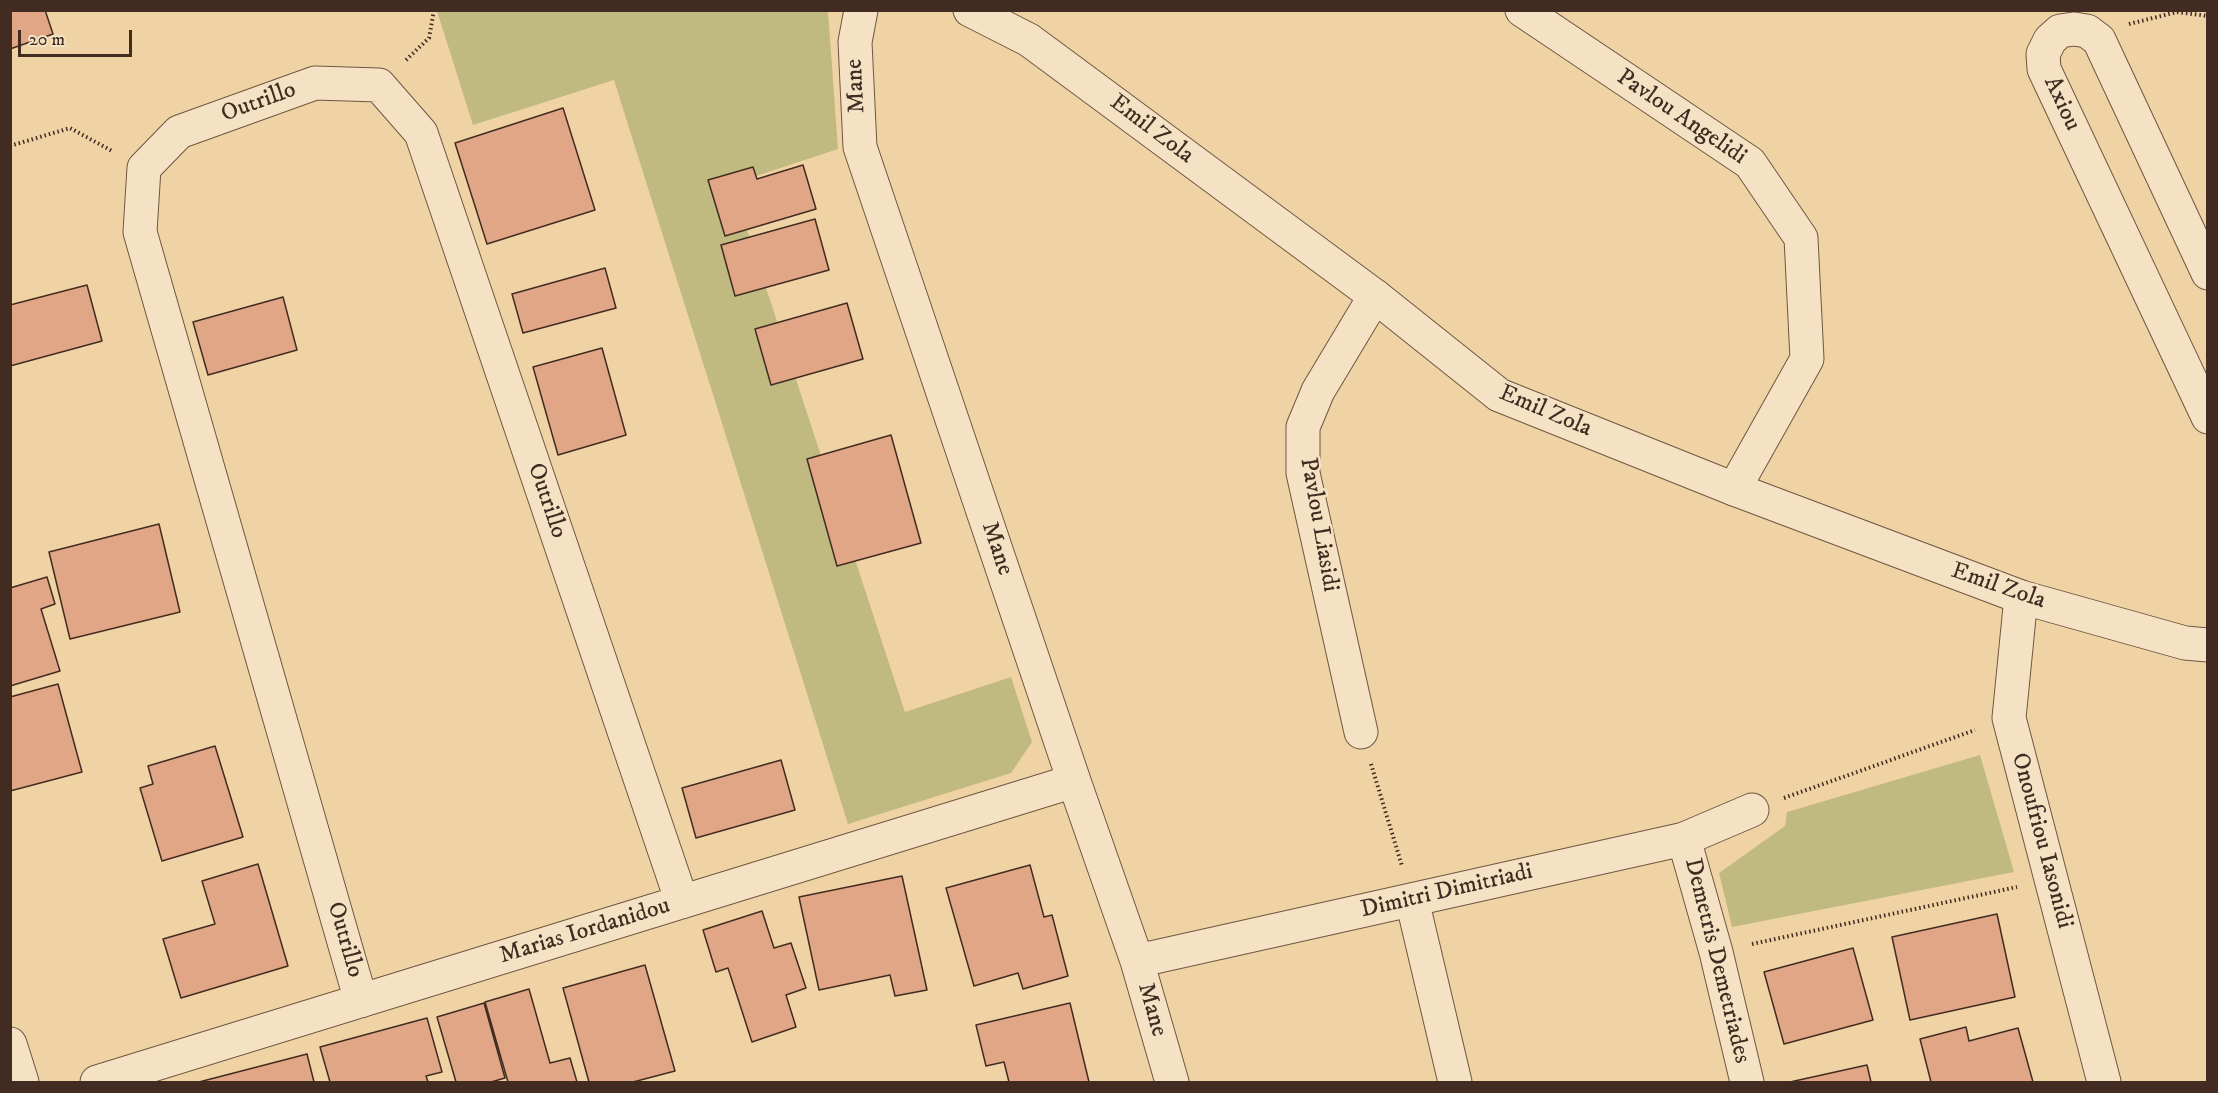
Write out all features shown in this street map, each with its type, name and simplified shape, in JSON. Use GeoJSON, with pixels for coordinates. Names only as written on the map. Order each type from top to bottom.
{"type":"FeatureCollection","features":[{"type":"Feature","properties":{"kind":"street","name":"Mane"},"geometry":{"type":"LineString","coordinates":[[861,10],[855,42],[860,147],[1137,961],[1172,1083]]}},
{"type":"Feature","properties":{"kind":"street","name":"Emil Zola"},"geometry":{"type":"LineString","coordinates":[[970,10],[1029,40],[1375,296],[1499,395],[1734,489],[2021,597],[2185,644],[2208,645]]}},
{"type":"Feature","properties":{"kind":"street","name":"Pavlou Angelidi"},"geometry":{"type":"LineString","coordinates":[[1522,10],[1750,163],[1801,238],[1807,359],[1734,489]]}},
{"type":"Feature","properties":{"kind":"street","name":"Axiou"},"geometry":{"type":"LineString","coordinates":[[2099,40],[2087,31],[2074,29],[2060,31],[2050,40],[2043,54],[2044,69],[2208,417]]}},
{"type":"Feature","properties":{"kind":"street"},"geometry":{"type":"LineString","coordinates":[[2099,40],[2208,273]]}},
{"type":"Feature","properties":{"kind":"street","name":"Outrillo"},"geometry":{"type":"LineString","coordinates":[[361,1001],[140,232],[144,168],[179,132],[315,83],[379,85],[421,133],[682,902]]}},
{"type":"Feature","properties":{"kind":"street","name":"Pavlou Liasidi"},"geometry":{"type":"LineString","coordinates":[[1361,732],[1303,473],[1304,427],[1318,391],[1375,296]]}},
{"type":"Feature","properties":{"kind":"street","name":"Onoufriou Iasonidi"},"geometry":{"type":"LineString","coordinates":[[2021,597],[2009,718],[2104,1083]]}},
{"type":"Feature","properties":{"kind":"street","name":"Marias Iordanidou"},"geometry":{"type":"LineString","coordinates":[[97,1083],[1074,781]]}},
{"type":"Feature","properties":{"kind":"street","name":"Dimitri Dimitriadi"},"geometry":{"type":"LineString","coordinates":[[1137,961],[1684,839],[1752,810]]}},
{"type":"Feature","properties":{"kind":"street","name":"Demetris Demetriades"},"geometry":{"type":"LineString","coordinates":[[1684,839],[1716,952],[1747,1083]]}},
{"type":"Feature","properties":{"kind":"street"},"geometry":{"type":"LineString","coordinates":[[1412,900],[1455,1083]]}},
{"type":"Feature","properties":{"kind":"street"},"geometry":{"type":"LineString","coordinates":[[10,1044],[22,1083]]}},
{"type":"Feature","properties":{"kind":"path"},"geometry":{"type":"LineString","coordinates":[[379,85],[429,38],[434,10]]}},
{"type":"Feature","properties":{"kind":"path"},"geometry":{"type":"LineString","coordinates":[[2099,40],[2116,29],[2138,20],[2177,12],[2208,16]]}},
{"type":"Feature","properties":{"kind":"path"},"geometry":{"type":"LineString","coordinates":[[10,146],[70,128],[144,168]]}},
{"type":"Feature","properties":{"kind":"path"},"geometry":{"type":"LineString","coordinates":[[1752,810],[2009,718]]}},
{"type":"Feature","properties":{"kind":"path"},"geometry":{"type":"LineString","coordinates":[[1361,732],[1412,900]]}},
{"type":"Feature","properties":{"kind":"path"},"geometry":{"type":"LineString","coordinates":[[1716,952],[2052,880]]}},
{"type":"Feature","properties":{"kind":"shaded area"},"geometry":{"type":"Polygon","coordinates":[[[437,11],[828,11],[838,149],[732,184],[905,712],[1011,677],[1032,742],[1011,773],[848,824],[614,80],[473,125],[437,11]]]}},
{"type":"Feature","properties":{"kind":"shaded area"},"geometry":{"type":"Polygon","coordinates":[[[1980,755],[2014,872],[1732,927],[1719,873],[1785,826],[1787,812],[1980,755]]]}},
{"type":"Feature","properties":{"kind":"building"},"geometry":{"type":"Polygon","coordinates":[[[10,10],[45,10],[53,34],[10,49],[10,10]]]}},
{"type":"Feature","properties":{"kind":"building"},"geometry":{"type":"Polygon","coordinates":[[[563,108],[595,210],[487,244],[455,143],[563,108]]]}},
{"type":"Feature","properties":{"kind":"building"},"geometry":{"type":"Polygon","coordinates":[[[803,165],[816,209],[725,236],[708,180],[753,167],[757,179],[803,165]]]}},
{"type":"Feature","properties":{"kind":"building"},"geometry":{"type":"Polygon","coordinates":[[[815,219],[829,270],[735,296],[721,245],[815,219]]]}},
{"type":"Feature","properties":{"kind":"building"},"geometry":{"type":"Polygon","coordinates":[[[605,268],[616,308],[523,333],[512,294],[605,268]]]}},
{"type":"Feature","properties":{"kind":"building"},"geometry":{"type":"Polygon","coordinates":[[[87,285],[102,341],[10,366],[10,305],[87,285]]]}},
{"type":"Feature","properties":{"kind":"building"},"geometry":{"type":"Polygon","coordinates":[[[283,297],[297,350],[208,375],[193,322],[283,297]]]}},
{"type":"Feature","properties":{"kind":"building"},"geometry":{"type":"Polygon","coordinates":[[[847,303],[863,359],[771,385],[755,329],[847,303]]]}},
{"type":"Feature","properties":{"kind":"building"},"geometry":{"type":"Polygon","coordinates":[[[602,348],[626,435],[558,455],[533,367],[602,348]]]}},
{"type":"Feature","properties":{"kind":"building"},"geometry":{"type":"Polygon","coordinates":[[[891,435],[921,543],[837,566],[807,459],[891,435]]]}},
{"type":"Feature","properties":{"kind":"building"},"geometry":{"type":"Polygon","coordinates":[[[159,524],[180,612],[70,639],[49,552],[159,524]]]}},
{"type":"Feature","properties":{"kind":"building"},"geometry":{"type":"Polygon","coordinates":[[[47,577],[55,604],[41,609],[60,671],[10,686],[10,588],[47,577]]]}},
{"type":"Feature","properties":{"kind":"building"},"geometry":{"type":"Polygon","coordinates":[[[58,684],[82,772],[10,791],[10,697],[58,684]]]}},
{"type":"Feature","properties":{"kind":"building"},"geometry":{"type":"Polygon","coordinates":[[[215,746],[243,837],[162,861],[140,788],[153,784],[148,766],[215,746]]]}},
{"type":"Feature","properties":{"kind":"building"},"geometry":{"type":"Polygon","coordinates":[[[781,760],[795,810],[696,838],[682,788],[781,760]]]}},
{"type":"Feature","properties":{"kind":"building"},"geometry":{"type":"Polygon","coordinates":[[[258,864],[288,966],[181,998],[163,939],[215,924],[202,881],[258,864]]]}},
{"type":"Feature","properties":{"kind":"building"},"geometry":{"type":"Polygon","coordinates":[[[1030,865],[1044,917],[1052,915],[1068,976],[1023,989],[1018,973],[974,986],[946,888],[1030,865]]]}},
{"type":"Feature","properties":{"kind":"building"},"geometry":{"type":"Polygon","coordinates":[[[902,876],[927,990],[895,996],[890,975],[819,990],[799,897],[902,876]]]}},
{"type":"Feature","properties":{"kind":"building"},"geometry":{"type":"Polygon","coordinates":[[[762,911],[774,948],[791,943],[806,988],[786,995],[796,1027],[752,1042],[728,968],[716,972],[703,930],[762,911]]]}},
{"type":"Feature","properties":{"kind":"building"},"geometry":{"type":"Polygon","coordinates":[[[1997,914],[2015,997],[1910,1020],[1892,937],[1997,914]]]}},
{"type":"Feature","properties":{"kind":"building"},"geometry":{"type":"Polygon","coordinates":[[[1853,948],[1873,1020],[1784,1044],[1764,972],[1853,948]]]}},
{"type":"Feature","properties":{"kind":"building"},"geometry":{"type":"Polygon","coordinates":[[[645,965],[675,1071],[633,1082],[589,1082],[563,988],[645,965]]]}},
{"type":"Feature","properties":{"kind":"building"},"geometry":{"type":"Polygon","coordinates":[[[529,989],[550,1063],[570,1058],[577,1082],[508,1082],[485,1002],[529,989]]]}},
{"type":"Feature","properties":{"kind":"building"},"geometry":{"type":"Polygon","coordinates":[[[484,1003],[505,1078],[491,1082],[456,1082],[437,1017],[484,1003]]]}},
{"type":"Feature","properties":{"kind":"building"},"geometry":{"type":"Polygon","coordinates":[[[1070,1003],[1089,1082],[1009,1082],[1004,1062],[986,1066],[976,1025],[1070,1003]]]}},
{"type":"Feature","properties":{"kind":"building"},"geometry":{"type":"Polygon","coordinates":[[[427,1018],[442,1072],[426,1076],[428,1082],[330,1082],[320,1047],[427,1018]]]}},
{"type":"Feature","properties":{"kind":"building"},"geometry":{"type":"Polygon","coordinates":[[[1966,1027],[1969,1041],[2018,1028],[2033,1082],[1931,1082],[1920,1039],[1966,1027]]]}},
{"type":"Feature","properties":{"kind":"building"},"geometry":{"type":"Polygon","coordinates":[[[307,1054],[314,1082],[199,1082],[307,1054]]]}},
{"type":"Feature","properties":{"kind":"building"},"geometry":{"type":"Polygon","coordinates":[[[1867,1065],[1871,1082],[1790,1082],[1867,1065]]]}}]}
